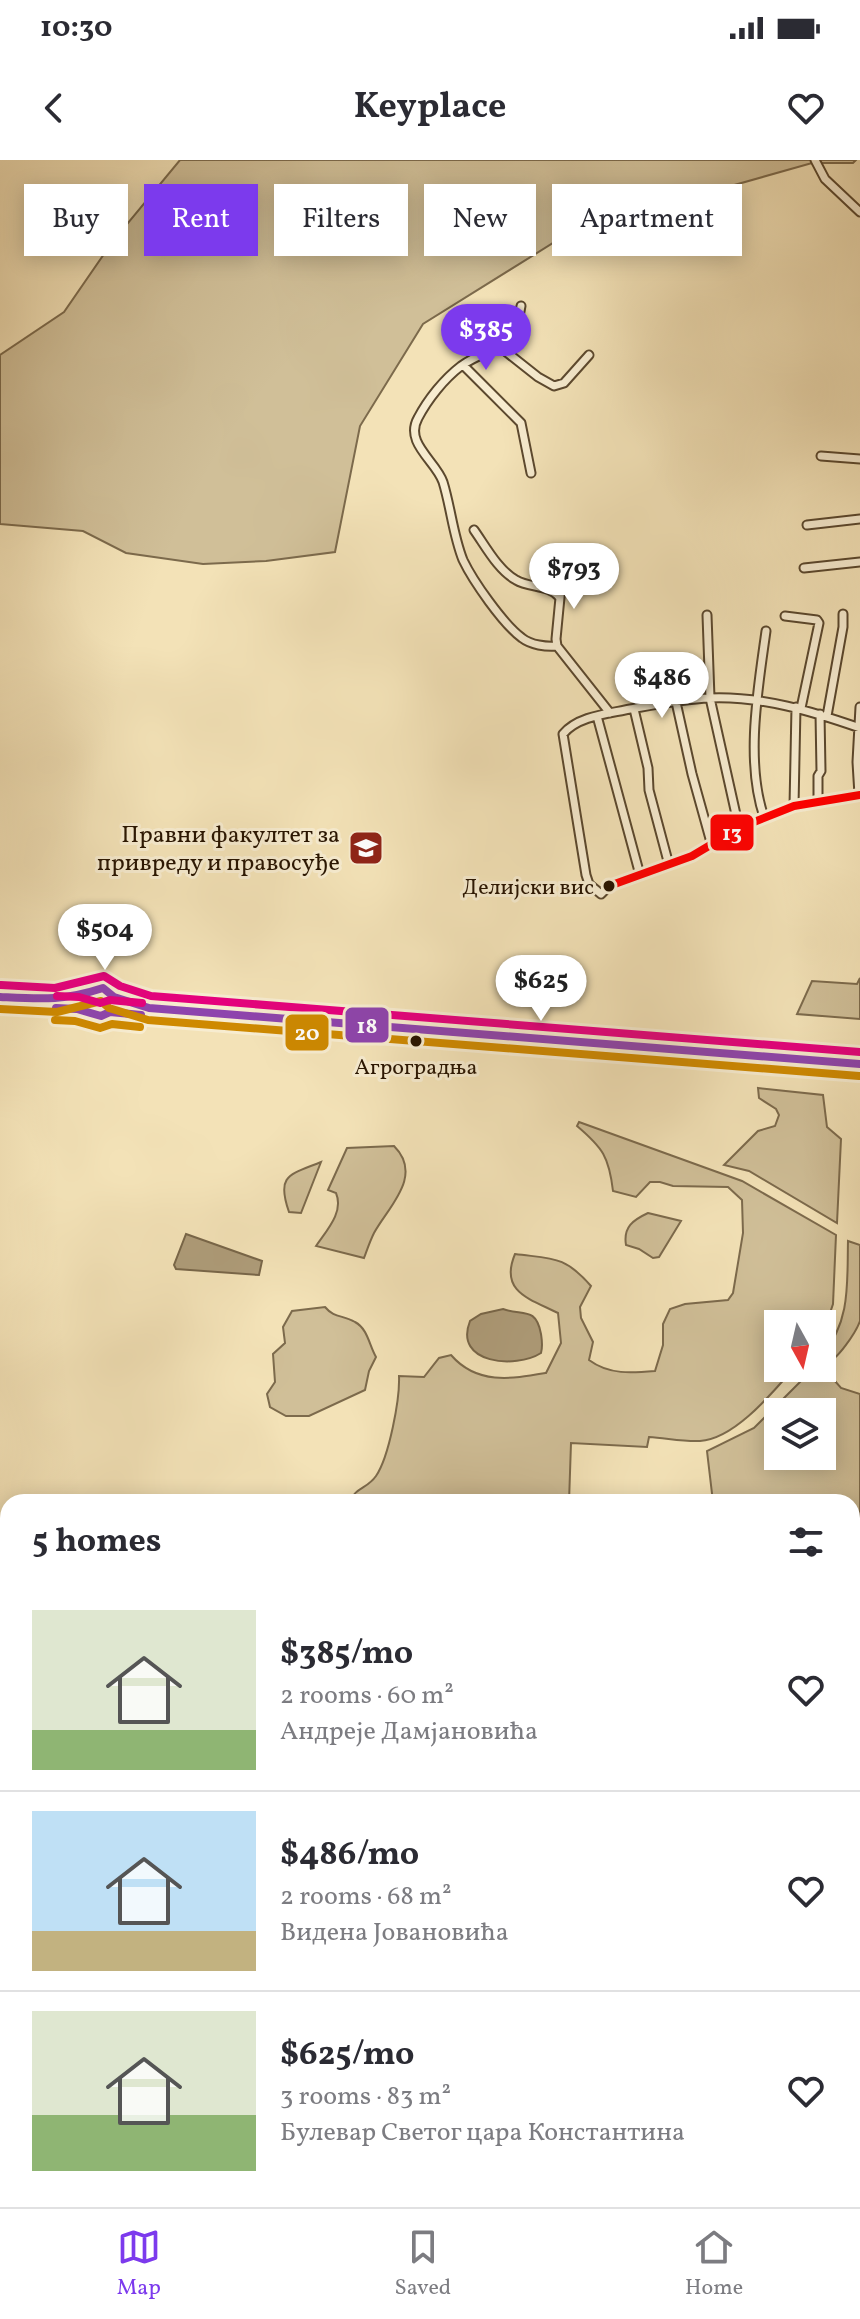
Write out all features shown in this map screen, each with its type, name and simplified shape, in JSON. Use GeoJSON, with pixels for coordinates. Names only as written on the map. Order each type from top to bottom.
{"type":"FeatureCollection","features":[{"type":"Feature","properties":{"kind":"main road"},"geometry":{"type":"LineString","coordinates":[[0,997],[45,1000],[89,994],[103,988],[114,997],[149,1008],[860,1064]]}},
{"type":"Feature","properties":{"kind":"main road"},"geometry":{"type":"LineString","coordinates":[[89,994],[87,1005],[91,1012]]}},
{"type":"Feature","properties":{"kind":"main road"},"geometry":{"type":"LineString","coordinates":[[110,1012],[114,997]]}},
{"type":"Feature","properties":{"kind":"main road"},"geometry":{"type":"LineString","coordinates":[[0,1005],[91,1012],[101,1016],[110,1012],[860,1072]]}},
{"type":"Feature","properties":{"kind":"street"},"geometry":{"type":"LineString","coordinates":[[815,160],[825,179],[860,212]]}},
{"type":"Feature","properties":{"kind":"street"},"geometry":{"type":"LineString","coordinates":[[521,306],[514,334],[500,347],[463,365],[443,381],[416,420],[417,443],[442,480],[464,562],[495,610],[530,643],[557,646]]}},
{"type":"Feature","properties":{"kind":"street"},"geometry":{"type":"LineString","coordinates":[[500,347],[554,386],[564,383],[589,355]]}},
{"type":"Feature","properties":{"kind":"street"},"geometry":{"type":"LineString","coordinates":[[463,365],[521,423],[531,473]]}},
{"type":"Feature","properties":{"kind":"street"},"geometry":{"type":"LineString","coordinates":[[821,456],[860,459]]}},
{"type":"Feature","properties":{"kind":"street"},"geometry":{"type":"LineString","coordinates":[[807,525],[860,519]]}},
{"type":"Feature","properties":{"kind":"street"},"geometry":{"type":"LineString","coordinates":[[474,530],[504,572],[519,582],[554,592],[560,599]]}},
{"type":"Feature","properties":{"kind":"street"},"geometry":{"type":"LineString","coordinates":[[804,568],[860,562]]}},
{"type":"Feature","properties":{"kind":"street"},"geometry":{"type":"LineString","coordinates":[[562,577],[557,646],[610,713]]}},
{"type":"Feature","properties":{"kind":"street"},"geometry":{"type":"LineString","coordinates":[[818,801],[823,715],[843,627],[843,614]]}},
{"type":"Feature","properties":{"kind":"street"},"geometry":{"type":"LineString","coordinates":[[707,615],[710,698],[739,828]]}},
{"type":"Feature","properties":{"kind":"street"},"geometry":{"type":"LineString","coordinates":[[785,616],[817,620],[819,623],[798,708],[794,806]]}},
{"type":"Feature","properties":{"kind":"street"},"geometry":{"type":"LineString","coordinates":[[764,817],[756,792],[757,700],[766,631]]}},
{"type":"Feature","properties":{"kind":"street"},"geometry":{"type":"LineString","coordinates":[[647,670],[672,668],[675,702],[712,846]]}},
{"type":"Feature","properties":{"kind":"street"},"geometry":{"type":"LineString","coordinates":[[860,707],[860,728],[857,762],[860,795],[794,806],[764,817],[739,828],[712,846],[609,886],[601,894],[589,884],[563,734],[576,723],[610,713],[710,698],[757,700],[798,708],[860,728]]}},
{"type":"Feature","properties":{"kind":"street"},"geometry":{"type":"LineString","coordinates":[[634,709],[648,768],[649,790],[669,865]]}},
{"type":"Feature","properties":{"kind":"street"},"geometry":{"type":"LineString","coordinates":[[597,716],[640,875]]}},
{"type":"Feature","properties":{"kind":"shaded area"},"geometry":{"type":"Polygon","coordinates":[[[180,160],[856,160],[853,163],[812,163],[738,184],[552,184],[552,244],[536,254],[536,184],[424,184],[424,256],[532,256],[423,324],[360,426],[335,552],[266,561],[203,564],[126,553],[83,531],[0,524],[0,355],[64,312],[103,256],[128,256],[128,223],[144,204],[144,256],[258,256],[258,184],[160,184],[180,160]]]}},
{"type":"Feature","properties":{"kind":"shaded area"},"geometry":{"type":"Polygon","coordinates":[[[860,978],[860,1019],[797,1014],[812,981],[857,984],[860,978]]]}},
{"type":"Feature","properties":{"kind":"shaded area"},"geometry":{"type":"Polygon","coordinates":[[[758,1088],[823,1095],[827,1127],[841,1139],[837,1223],[749,1171],[724,1165],[758,1131],[775,1126],[779,1115],[776,1109],[759,1098],[758,1088]]]}},
{"type":"Feature","properties":{"kind":"shaded area"},"geometry":{"type":"Polygon","coordinates":[[[579,1122],[742,1181],[836,1235],[831,1310],[764,1310],[764,1382],[781,1382],[752,1413],[726,1432],[700,1441],[649,1437],[647,1447],[571,1443],[569,1494],[354,1494],[373,1480],[381,1467],[393,1428],[399,1376],[424,1377],[439,1358],[451,1355],[472,1371],[495,1378],[546,1373],[561,1343],[558,1313],[528,1298],[514,1286],[511,1267],[515,1254],[557,1260],[573,1269],[591,1286],[580,1307],[581,1318],[593,1342],[589,1360],[613,1371],[655,1371],[663,1345],[663,1324],[670,1309],[685,1304],[728,1300],[733,1293],[743,1233],[742,1200],[728,1187],[673,1186],[660,1182],[650,1182],[636,1197],[613,1191],[603,1154],[577,1126],[579,1122]]]}},
{"type":"Feature","properties":{"kind":"shaded area"},"geometry":{"type":"Polygon","coordinates":[[[394,1146],[406,1169],[405,1180],[374,1233],[364,1258],[316,1246],[336,1214],[336,1193],[328,1190],[347,1148],[394,1146]]]}},
{"type":"Feature","properties":{"kind":"shaded area"},"geometry":{"type":"Polygon","coordinates":[[[321,1162],[301,1213],[289,1212],[284,1190],[288,1178],[321,1162]]]}},
{"type":"Feature","properties":{"kind":"shaded area"},"geometry":{"type":"Polygon","coordinates":[[[648,1213],[681,1221],[659,1257],[653,1258],[626,1245],[630,1225],[648,1213]]]}},
{"type":"Feature","properties":{"kind":"shaded area"},"geometry":{"type":"Polygon","coordinates":[[[186,1234],[262,1261],[259,1275],[176,1269],[174,1265],[186,1234]]]}},
{"type":"Feature","properties":{"kind":"shaded area"},"geometry":{"type":"Polygon","coordinates":[[[848,1241],[860,1245],[860,1321],[836,1356],[836,1333],[843,1315],[848,1241]]]}},
{"type":"Feature","properties":{"kind":"shaded area"},"geometry":{"type":"Polygon","coordinates":[[[325,1307],[359,1325],[368,1338],[376,1357],[365,1390],[309,1416],[286,1416],[270,1407],[267,1394],[275,1382],[273,1354],[285,1343],[283,1327],[292,1311],[325,1307]]]}},
{"type":"Feature","properties":{"kind":"shaded area"},"geometry":{"type":"Polygon","coordinates":[[[503,1309],[536,1319],[541,1334],[541,1353],[517,1361],[503,1361],[478,1354],[470,1346],[467,1335],[470,1321],[481,1314],[503,1309]]]}},
{"type":"Feature","properties":{"kind":"shaded area"},"geometry":{"type":"Polygon","coordinates":[[[800,1382],[836,1382],[841,1388],[860,1394],[860,1494],[712,1494],[707,1451],[754,1428],[764,1418],[764,1470],[836,1470],[836,1398],[784,1398],[800,1382]]]}},
{"type":"Feature","properties":{"kind":"transit line","name":"13"},"geometry":{"type":"LineString","coordinates":[[609,886],[692,856],[739,828],[794,806],[860,795]]}},
{"type":"Feature","properties":{"kind":"transit line"},"geometry":{"type":"LineString","coordinates":[[1,985],[55,988],[104,976],[120,986],[151,996],[860,1052]]}},
{"type":"Feature","properties":{"kind":"transit line","name":"18"},"geometry":{"type":"LineString","coordinates":[[0,997],[52,998],[103,988],[114,997],[149,1008],[860,1064]]}},
{"type":"Feature","properties":{"kind":"transit line"},"geometry":{"type":"LineString","coordinates":[[57,996],[79,997],[100,1003],[110,1000],[142,1003]]}},
{"type":"Feature","properties":{"kind":"transit line","name":"20"},"geometry":{"type":"LineString","coordinates":[[0,1009],[57,1012],[101,1001],[109,1008],[148,1020],[859,1076]]}},
{"type":"Feature","properties":{"kind":"transit line","name":"18"},"geometry":{"type":"LineString","coordinates":[[56,1008],[77,1009],[101,1016],[110,1012],[141,1015]]}},
{"type":"Feature","properties":{"kind":"transit line","name":"20"},"geometry":{"type":"LineString","coordinates":[[55,1020],[75,1021],[100,1028],[112,1024],[140,1027]]}},
{"type":"Feature","properties":{"kind":"place","name":"Правни факултет за привреду и правосуђе"},"geometry":{"type":"Point","coordinates":[366,848]}},
{"type":"Feature","properties":{"kind":"place","name":"Делијски вис"},"geometry":{"type":"Point","coordinates":[609,886]}},
{"type":"Feature","properties":{"kind":"place","name":"Агроградња"},"geometry":{"type":"Point","coordinates":[416,1041]}}]}
